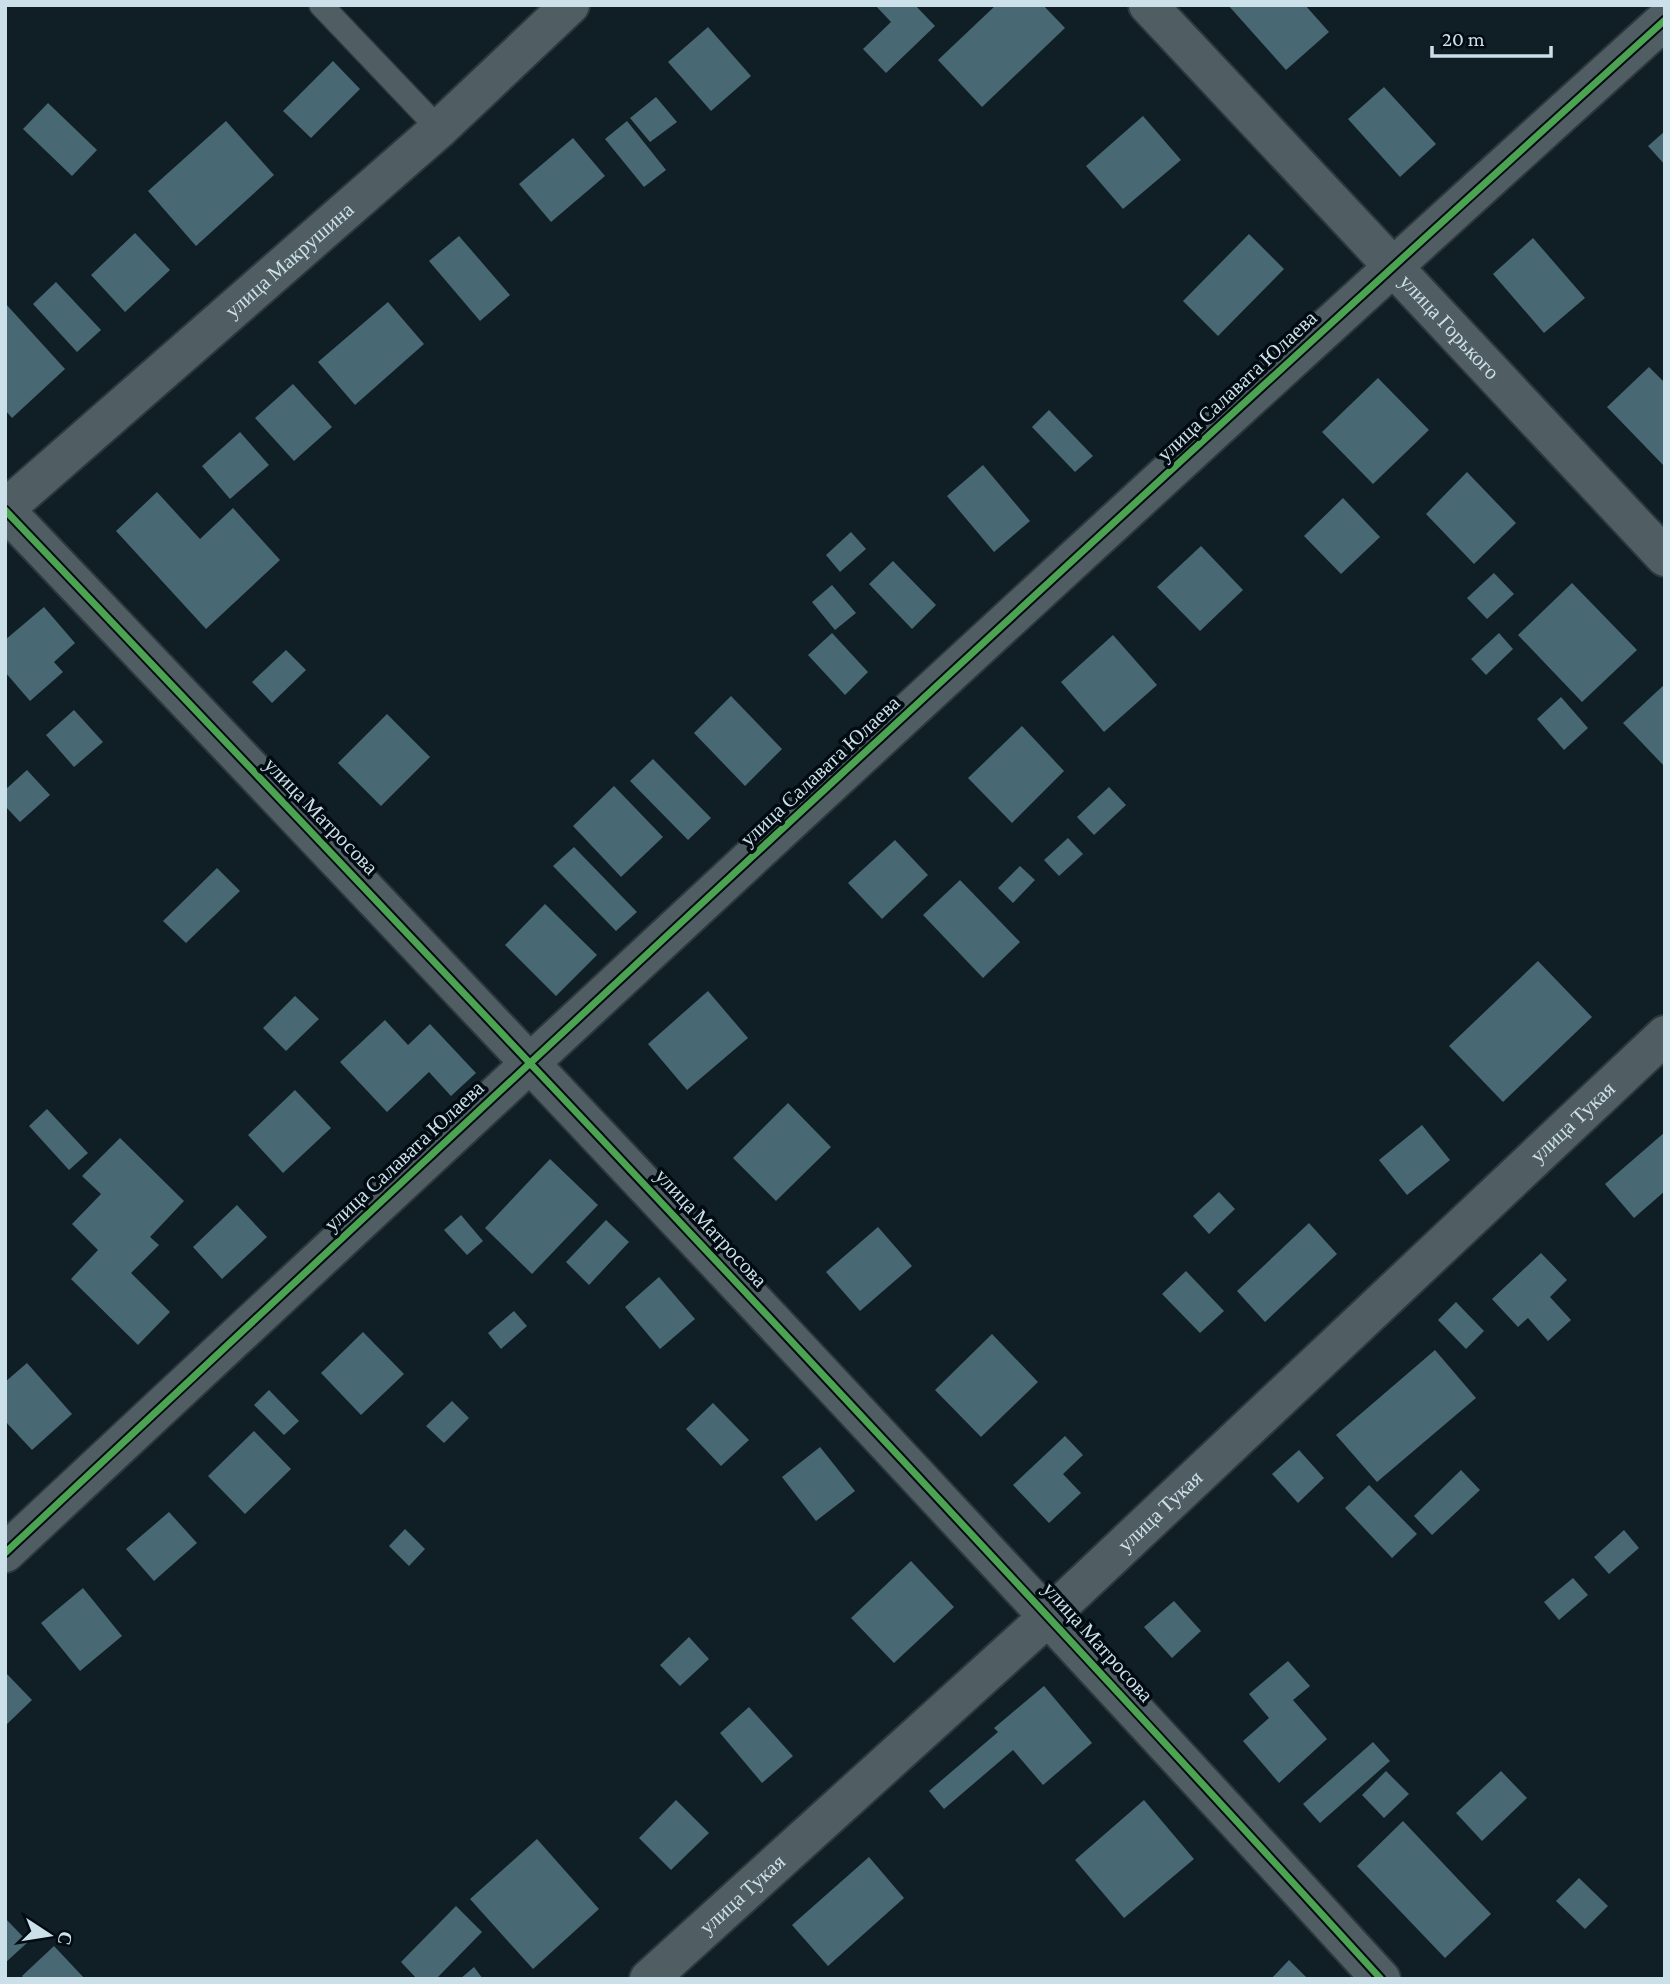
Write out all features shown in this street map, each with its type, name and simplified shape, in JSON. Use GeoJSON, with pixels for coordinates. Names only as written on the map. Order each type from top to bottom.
{"type":"FeatureCollection","features":[{"type":"Feature","properties":{"kind":"street","name":"улица Макрушина"},"geometry":{"type":"LineString","coordinates":[[5,510],[439,129],[570,5]]}},
{"type":"Feature","properties":{"kind":"street","name":"улица Горького"},"geometry":{"type":"LineString","coordinates":[[1148,5],[1665,557]]}},
{"type":"Feature","properties":{"kind":"street","name":"улица Салавата Юлаева"},"geometry":{"type":"LineString","coordinates":[[5,1553],[531,1062],[1392,267],[1665,20]]}},
{"type":"Feature","properties":{"kind":"street","name":"улица Матросова"},"geometry":{"type":"LineString","coordinates":[[5,510],[531,1062],[1050,1615],[1381,1979]]}},
{"type":"Feature","properties":{"kind":"street","name":"улица Тукая"},"geometry":{"type":"LineString","coordinates":[[649,1979],[1050,1615],[1665,1035]]}},
{"type":"Feature","properties":{"kind":"lane"},"geometry":{"type":"LineString","coordinates":[[321,5],[439,129]]}},
{"type":"Feature","properties":{"kind":"building"},"geometry":{"type":"Polygon","coordinates":[[[875,5],[915,5],[935,26],[886,73],[863,49],[891,22],[875,5]]]}},
{"type":"Feature","properties":{"kind":"building"},"geometry":{"type":"Polygon","coordinates":[[[996,5],[1043,5],[1065,28],[982,107],[938,60],[996,5]]]}},
{"type":"Feature","properties":{"kind":"building"},"geometry":{"type":"Polygon","coordinates":[[[1228,5],[1305,5],[1329,32],[1286,70],[1228,5]]]}},
{"type":"Feature","properties":{"kind":"building"},"geometry":{"type":"Polygon","coordinates":[[[708,27],[751,76],[711,111],[668,62],[708,27]]]}},
{"type":"Feature","properties":{"kind":"building"},"geometry":{"type":"Polygon","coordinates":[[[333,61],[360,89],[311,138],[283,111],[333,61]]]}},
{"type":"Feature","properties":{"kind":"building"},"geometry":{"type":"Polygon","coordinates":[[[1384,87],[1436,144],[1400,177],[1348,119],[1384,87]]]}},
{"type":"Feature","properties":{"kind":"building"},"geometry":{"type":"Polygon","coordinates":[[[656,97],[677,122],[650,142],[630,118],[656,97]]]}},
{"type":"Feature","properties":{"kind":"building"},"geometry":{"type":"Polygon","coordinates":[[[48,103],[97,150],[72,176],[23,129],[48,103]]]}},
{"type":"Feature","properties":{"kind":"building"},"geometry":{"type":"Polygon","coordinates":[[[1143,116],[1181,160],[1123,209],[1086,166],[1143,116]]]}},
{"type":"Feature","properties":{"kind":"building"},"geometry":{"type":"Polygon","coordinates":[[[226,121],[274,175],[196,246],[148,191],[226,121]]]}},
{"type":"Feature","properties":{"kind":"building"},"geometry":{"type":"Polygon","coordinates":[[[627,121],[666,170],[644,187],[605,139],[627,121]]]}},
{"type":"Feature","properties":{"kind":"building"},"geometry":{"type":"Polygon","coordinates":[[[1665,131],[1665,165],[1648,146],[1665,131]]]}},
{"type":"Feature","properties":{"kind":"building"},"geometry":{"type":"Polygon","coordinates":[[[573,138],[605,176],[551,222],[519,184],[573,138]]]}},
{"type":"Feature","properties":{"kind":"building"},"geometry":{"type":"Polygon","coordinates":[[[135,233],[170,270],[125,312],[91,275],[135,233]]]}},
{"type":"Feature","properties":{"kind":"building"},"geometry":{"type":"Polygon","coordinates":[[[1249,234],[1284,269],[1218,336],[1183,301],[1249,234]]]}},
{"type":"Feature","properties":{"kind":"building"},"geometry":{"type":"Polygon","coordinates":[[[459,236],[510,295],[480,321],[429,261],[459,236]]]}},
{"type":"Feature","properties":{"kind":"building"},"geometry":{"type":"Polygon","coordinates":[[[1533,238],[1585,298],[1544,333],[1493,274],[1533,238]]]}},
{"type":"Feature","properties":{"kind":"building"},"geometry":{"type":"Polygon","coordinates":[[[56,282],[101,330],[77,352],[33,304],[56,282]]]}},
{"type":"Feature","properties":{"kind":"building"},"geometry":{"type":"Polygon","coordinates":[[[388,302],[424,344],[355,405],[318,362],[388,302]]]}},
{"type":"Feature","properties":{"kind":"building"},"geometry":{"type":"Polygon","coordinates":[[[5,303],[65,369],[12,418],[5,410],[5,303]]]}},
{"type":"Feature","properties":{"kind":"building"},"geometry":{"type":"Polygon","coordinates":[[[1649,367],[1665,383],[1665,467],[1607,407],[1649,367]]]}},
{"type":"Feature","properties":{"kind":"building"},"geometry":{"type":"Polygon","coordinates":[[[1378,378],[1429,430],[1373,484],[1322,432],[1378,378]]]}},
{"type":"Feature","properties":{"kind":"building"},"geometry":{"type":"Polygon","coordinates":[[[293,384],[332,427],[294,461],[255,418],[293,384]]]}},
{"type":"Feature","properties":{"kind":"building"},"geometry":{"type":"Polygon","coordinates":[[[1049,410],[1093,456],[1075,472],[1032,427],[1049,410]]]}},
{"type":"Feature","properties":{"kind":"building"},"geometry":{"type":"Polygon","coordinates":[[[240,432],[269,465],[230,499],[202,466],[240,432]]]}},
{"type":"Feature","properties":{"kind":"building"},"geometry":{"type":"Polygon","coordinates":[[[983,465],[1030,521],[994,552],[947,496],[983,465]]]}},
{"type":"Feature","properties":{"kind":"building"},"geometry":{"type":"Polygon","coordinates":[[[1467,472],[1516,523],[1474,564],[1426,514],[1467,472]]]}},
{"type":"Feature","properties":{"kind":"building"},"geometry":{"type":"Polygon","coordinates":[[[157,492],[200,539],[233,508],[280,560],[206,629],[116,531],[157,492]]]}},
{"type":"Feature","properties":{"kind":"building"},"geometry":{"type":"Polygon","coordinates":[[[1343,498],[1380,537],[1341,574],[1304,536],[1343,498]]]}},
{"type":"Feature","properties":{"kind":"building"},"geometry":{"type":"Polygon","coordinates":[[[851,532],[866,549],[840,572],[826,555],[851,532]]]}},
{"type":"Feature","properties":{"kind":"building"},"geometry":{"type":"Polygon","coordinates":[[[1201,546],[1243,590],[1200,631],[1157,587],[1201,546]]]}},
{"type":"Feature","properties":{"kind":"building"},"geometry":{"type":"Polygon","coordinates":[[[893,561],[936,605],[912,629],[869,584],[893,561]]]}},
{"type":"Feature","properties":{"kind":"building"},"geometry":{"type":"Polygon","coordinates":[[[1494,573],[1514,594],[1487,619],[1467,598],[1494,573]]]}},
{"type":"Feature","properties":{"kind":"building"},"geometry":{"type":"Polygon","coordinates":[[[1572,583],[1637,650],[1582,702],[1518,635],[1572,583]]]}},
{"type":"Feature","properties":{"kind":"building"},"geometry":{"type":"Polygon","coordinates":[[[832,585],[856,613],[835,630],[812,602],[832,585]]]}},
{"type":"Feature","properties":{"kind":"building"},"geometry":{"type":"Polygon","coordinates":[[[44,607],[75,643],[54,662],[63,672],[30,701],[5,672],[5,640],[44,607]]]}},
{"type":"Feature","properties":{"kind":"building"},"geometry":{"type":"Polygon","coordinates":[[[832,633],[868,672],[845,695],[808,655],[832,633]]]}},
{"type":"Feature","properties":{"kind":"building"},"geometry":{"type":"Polygon","coordinates":[[[1499,633],[1513,649],[1486,675],[1471,659],[1499,633]]]}},
{"type":"Feature","properties":{"kind":"building"},"geometry":{"type":"Polygon","coordinates":[[[1113,635],[1157,685],[1104,732],[1061,682],[1113,635]]]}},
{"type":"Feature","properties":{"kind":"building"},"geometry":{"type":"Polygon","coordinates":[[[286,650],[306,670],[272,703],[252,682],[286,650]]]}},
{"type":"Feature","properties":{"kind":"building"},"geometry":{"type":"Polygon","coordinates":[[[1665,684],[1665,767],[1623,723],[1665,684]]]}},
{"type":"Feature","properties":{"kind":"building"},"geometry":{"type":"Polygon","coordinates":[[[731,696],[782,749],[745,786],[694,733],[731,696]]]}},
{"type":"Feature","properties":{"kind":"building"},"geometry":{"type":"Polygon","coordinates":[[[1561,697],[1588,728],[1564,750],[1537,719],[1561,697]]]}},
{"type":"Feature","properties":{"kind":"building"},"geometry":{"type":"Polygon","coordinates":[[[74,710],[103,742],[74,767],[46,735],[74,710]]]}},
{"type":"Feature","properties":{"kind":"building"},"geometry":{"type":"Polygon","coordinates":[[[387,714],[430,757],[381,806],[338,763],[387,714]]]}},
{"type":"Feature","properties":{"kind":"building"},"geometry":{"type":"Polygon","coordinates":[[[1022,726],[1064,771],[1012,823],[968,778],[1022,726]]]}},
{"type":"Feature","properties":{"kind":"building"},"geometry":{"type":"Polygon","coordinates":[[[653,759],[711,818],[688,840],[630,781],[653,759]]]}},
{"type":"Feature","properties":{"kind":"building"},"geometry":{"type":"Polygon","coordinates":[[[27,770],[50,795],[20,822],[5,806],[5,790],[27,770]]]}},
{"type":"Feature","properties":{"kind":"building"},"geometry":{"type":"Polygon","coordinates":[[[614,786],[663,837],[621,877],[573,826],[614,786]]]}},
{"type":"Feature","properties":{"kind":"building"},"geometry":{"type":"Polygon","coordinates":[[[1109,787],[1126,805],[1094,835],[1077,817],[1109,787]]]}},
{"type":"Feature","properties":{"kind":"building"},"geometry":{"type":"Polygon","coordinates":[[[1068,838],[1083,854],[1059,876],[1044,860],[1068,838]]]}},
{"type":"Feature","properties":{"kind":"building"},"geometry":{"type":"Polygon","coordinates":[[[895,840],[928,875],[882,919],[848,883],[895,840]]]}},
{"type":"Feature","properties":{"kind":"building"},"geometry":{"type":"Polygon","coordinates":[[[574,847],[637,912],[616,931],[553,866],[574,847]]]}},
{"type":"Feature","properties":{"kind":"building"},"geometry":{"type":"Polygon","coordinates":[[[1020,866],[1035,880],[1013,903],[998,888],[1020,866]]]}},
{"type":"Feature","properties":{"kind":"building"},"geometry":{"type":"Polygon","coordinates":[[[217,868],[240,891],[186,943],[163,921],[217,868]]]}},
{"type":"Feature","properties":{"kind":"building"},"geometry":{"type":"Polygon","coordinates":[[[960,880],[1020,942],[983,978],[923,915],[960,880]]]}},
{"type":"Feature","properties":{"kind":"building"},"geometry":{"type":"Polygon","coordinates":[[[545,904],[597,955],[556,996],[505,945],[545,904]]]}},
{"type":"Feature","properties":{"kind":"building"},"geometry":{"type":"Polygon","coordinates":[[[1538,961],[1592,1017],[1503,1102],[1449,1046],[1538,961]]]}},
{"type":"Feature","properties":{"kind":"building"},"geometry":{"type":"Polygon","coordinates":[[[708,991],[748,1038],[687,1090],[648,1044],[708,991]]]}},
{"type":"Feature","properties":{"kind":"building"},"geometry":{"type":"Polygon","coordinates":[[[295,996],[319,1019],[286,1051],[263,1028],[295,996]]]}},
{"type":"Feature","properties":{"kind":"building"},"geometry":{"type":"Polygon","coordinates":[[[385,1020],[408,1045],[430,1024],[476,1073],[451,1096],[429,1072],[387,1112],[340,1062],[385,1020]]]}},
{"type":"Feature","properties":{"kind":"building"},"geometry":{"type":"Polygon","coordinates":[[[295,1090],[331,1128],[283,1173],[248,1135],[295,1090]]]}},
{"type":"Feature","properties":{"kind":"building"},"geometry":{"type":"Polygon","coordinates":[[[788,1103],[831,1147],[776,1201],[733,1158],[788,1103]]]}},
{"type":"Feature","properties":{"kind":"building"},"geometry":{"type":"Polygon","coordinates":[[[47,1109],[88,1153],[69,1170],[29,1126],[47,1109]]]}},
{"type":"Feature","properties":{"kind":"building"},"geometry":{"type":"Polygon","coordinates":[[[1422,1125],[1450,1160],[1407,1195],[1379,1160],[1422,1125]]]}},
{"type":"Feature","properties":{"kind":"building"},"geometry":{"type":"Polygon","coordinates":[[[1665,1132],[1665,1191],[1634,1218],[1605,1184],[1665,1132]]]}},
{"type":"Feature","properties":{"kind":"building"},"geometry":{"type":"Polygon","coordinates":[[[120,1138],[184,1201],[150,1237],[159,1245],[131,1273],[170,1312],[138,1345],[71,1279],[98,1250],[72,1224],[101,1194],[82,1176],[120,1138]]]}},
{"type":"Feature","properties":{"kind":"building"},"geometry":{"type":"Polygon","coordinates":[[[550,1159],[598,1205],[532,1274],[485,1228],[550,1159]]]}},
{"type":"Feature","properties":{"kind":"building"},"geometry":{"type":"Polygon","coordinates":[[[1219,1192],[1235,1209],[1209,1234],[1193,1216],[1219,1192]]]}},
{"type":"Feature","properties":{"kind":"building"},"geometry":{"type":"Polygon","coordinates":[[[237,1205],[267,1237],[222,1279],[193,1247],[237,1205]]]}},
{"type":"Feature","properties":{"kind":"building"},"geometry":{"type":"Polygon","coordinates":[[[461,1215],[483,1241],[467,1255],[444,1230],[461,1215]]]}},
{"type":"Feature","properties":{"kind":"building"},"geometry":{"type":"Polygon","coordinates":[[[606,1220],[629,1242],[589,1285],[566,1262],[606,1220]]]}},
{"type":"Feature","properties":{"kind":"building"},"geometry":{"type":"Polygon","coordinates":[[[1309,1223],[1337,1254],[1265,1322],[1237,1291],[1309,1223]]]}},
{"type":"Feature","properties":{"kind":"building"},"geometry":{"type":"Polygon","coordinates":[[[878,1227],[912,1266],[860,1311],[826,1272],[878,1227]]]}},
{"type":"Feature","properties":{"kind":"building"},"geometry":{"type":"Polygon","coordinates":[[[1541,1253],[1567,1280],[1550,1297],[1571,1320],[1548,1341],[1528,1318],[1518,1327],[1492,1299],[1541,1253]]]}},
{"type":"Feature","properties":{"kind":"building"},"geometry":{"type":"Polygon","coordinates":[[[1186,1271],[1224,1311],[1200,1333],[1162,1294],[1186,1271]]]}},
{"type":"Feature","properties":{"kind":"building"},"geometry":{"type":"Polygon","coordinates":[[[659,1277],[695,1319],[660,1349],[625,1307],[659,1277]]]}},
{"type":"Feature","properties":{"kind":"building"},"geometry":{"type":"Polygon","coordinates":[[[1456,1302],[1484,1331],[1466,1349],[1438,1320],[1456,1302]]]}},
{"type":"Feature","properties":{"kind":"building"},"geometry":{"type":"Polygon","coordinates":[[[514,1311],[527,1326],[501,1349],[488,1333],[514,1311]]]}},
{"type":"Feature","properties":{"kind":"building"},"geometry":{"type":"Polygon","coordinates":[[[363,1332],[404,1374],[361,1415],[321,1373],[363,1332]]]}},
{"type":"Feature","properties":{"kind":"building"},"geometry":{"type":"Polygon","coordinates":[[[992,1334],[1038,1382],[981,1437],[935,1390],[992,1334]]]}},
{"type":"Feature","properties":{"kind":"building"},"geometry":{"type":"Polygon","coordinates":[[[1435,1350],[1476,1398],[1377,1482],[1336,1435],[1435,1350]]]}},
{"type":"Feature","properties":{"kind":"building"},"geometry":{"type":"Polygon","coordinates":[[[27,1363],[72,1414],[32,1450],[5,1421],[5,1382],[27,1363]]]}},
{"type":"Feature","properties":{"kind":"building"},"geometry":{"type":"Polygon","coordinates":[[[269,1390],[299,1421],[284,1435],[254,1405],[269,1390]]]}},
{"type":"Feature","properties":{"kind":"building"},"geometry":{"type":"Polygon","coordinates":[[[452,1401],[469,1418],[444,1443],[426,1426],[452,1401]]]}},
{"type":"Feature","properties":{"kind":"building"},"geometry":{"type":"Polygon","coordinates":[[[713,1403],[749,1440],[721,1466],[686,1429],[713,1403]]]}},
{"type":"Feature","properties":{"kind":"building"},"geometry":{"type":"Polygon","coordinates":[[[254,1431],[291,1469],[245,1514],[208,1476],[254,1431]]]}},
{"type":"Feature","properties":{"kind":"building"},"geometry":{"type":"Polygon","coordinates":[[[1065,1436],[1083,1455],[1063,1474],[1081,1493],[1049,1523],[1013,1485],[1065,1436]]]}},
{"type":"Feature","properties":{"kind":"building"},"geometry":{"type":"Polygon","coordinates":[[[820,1447],[855,1491],[816,1521],[782,1477],[820,1447]]]}},
{"type":"Feature","properties":{"kind":"building"},"geometry":{"type":"Polygon","coordinates":[[[1299,1450],[1324,1478],[1298,1503],[1272,1474],[1299,1450]]]}},
{"type":"Feature","properties":{"kind":"building"},"geometry":{"type":"Polygon","coordinates":[[[1461,1470],[1480,1490],[1432,1535],[1414,1516],[1461,1470]]]}},
{"type":"Feature","properties":{"kind":"building"},"geometry":{"type":"Polygon","coordinates":[[[1369,1485],[1417,1534],[1392,1558],[1345,1508],[1369,1485]]]}},
{"type":"Feature","properties":{"kind":"building"},"geometry":{"type":"Polygon","coordinates":[[[169,1512],[197,1543],[154,1581],[126,1549],[169,1512]]]}},
{"type":"Feature","properties":{"kind":"building"},"geometry":{"type":"Polygon","coordinates":[[[405,1529],[425,1549],[409,1566],[389,1546],[405,1529]]]}},
{"type":"Feature","properties":{"kind":"building"},"geometry":{"type":"Polygon","coordinates":[[[1624,1530],[1639,1548],[1609,1574],[1594,1557],[1624,1530]]]}},
{"type":"Feature","properties":{"kind":"building"},"geometry":{"type":"Polygon","coordinates":[[[911,1561],[954,1607],[894,1663],[851,1618],[911,1561]]]}},
{"type":"Feature","properties":{"kind":"building"},"geometry":{"type":"Polygon","coordinates":[[[1573,1578],[1588,1595],[1559,1620],[1544,1602],[1573,1578]]]}},
{"type":"Feature","properties":{"kind":"building"},"geometry":{"type":"Polygon","coordinates":[[[83,1588],[122,1636],[80,1671],[41,1623],[83,1588]]]}},
{"type":"Feature","properties":{"kind":"building"},"geometry":{"type":"Polygon","coordinates":[[[1174,1601],[1201,1631],[1172,1658],[1144,1627],[1174,1601]]]}},
{"type":"Feature","properties":{"kind":"building"},"geometry":{"type":"Polygon","coordinates":[[[689,1637],[709,1659],[680,1686],[660,1665],[689,1637]]]}},
{"type":"Feature","properties":{"kind":"building"},"geometry":{"type":"Polygon","coordinates":[[[1288,1661],[1310,1686],[1293,1700],[1327,1739],[1279,1783],[1243,1741],[1269,1718],[1249,1694],[1288,1661]]]}},
{"type":"Feature","properties":{"kind":"building"},"geometry":{"type":"Polygon","coordinates":[[[5,1672],[32,1700],[5,1726],[5,1672]]]}},
{"type":"Feature","properties":{"kind":"building"},"geometry":{"type":"Polygon","coordinates":[[[1044,1686],[1092,1743],[1043,1785],[1013,1750],[944,1809],[929,1791],[998,1732],[994,1728],[1044,1686]]]}},
{"type":"Feature","properties":{"kind":"building"},"geometry":{"type":"Polygon","coordinates":[[[749,1707],[793,1756],[762,1783],[720,1733],[749,1707]]]}},
{"type":"Feature","properties":{"kind":"building"},"geometry":{"type":"Polygon","coordinates":[[[1373,1742],[1390,1761],[1320,1823],[1303,1804],[1373,1742]]]}},
{"type":"Feature","properties":{"kind":"building"},"geometry":{"type":"Polygon","coordinates":[[[1386,1771],[1409,1794],[1384,1818],[1362,1795],[1386,1771]]]}},
{"type":"Feature","properties":{"kind":"building"},"geometry":{"type":"Polygon","coordinates":[[[1501,1771],[1527,1798],[1482,1841],[1456,1813],[1501,1771]]]}},
{"type":"Feature","properties":{"kind":"building"},"geometry":{"type":"Polygon","coordinates":[[[676,1800],[709,1833],[671,1870],[639,1838],[676,1800]]]}},
{"type":"Feature","properties":{"kind":"building"},"geometry":{"type":"Polygon","coordinates":[[[1144,1800],[1194,1859],[1124,1918],[1075,1860],[1144,1800]]]}},
{"type":"Feature","properties":{"kind":"building"},"geometry":{"type":"Polygon","coordinates":[[[1403,1821],[1491,1914],[1445,1958],[1357,1866],[1403,1821]]]}},
{"type":"Feature","properties":{"kind":"building"},"geometry":{"type":"Polygon","coordinates":[[[537,1839],[599,1909],[533,1969],[470,1899],[537,1839]]]}},
{"type":"Feature","properties":{"kind":"building"},"geometry":{"type":"Polygon","coordinates":[[[869,1857],[904,1898],[828,1966],[792,1925],[869,1857]]]}},
{"type":"Feature","properties":{"kind":"building"},"geometry":{"type":"Polygon","coordinates":[[[1579,1878],[1608,1906],[1585,1929],[1556,1901],[1579,1878]]]}},
{"type":"Feature","properties":{"kind":"building"},"geometry":{"type":"Polygon","coordinates":[[[456,1906],[482,1932],[436,1979],[417,1979],[401,1962],[456,1906]]]}},
{"type":"Feature","properties":{"kind":"building"},"geometry":{"type":"Polygon","coordinates":[[[5,1918],[28,1942],[5,1963],[5,1918]]]}},
{"type":"Feature","properties":{"kind":"building"},"geometry":{"type":"Polygon","coordinates":[[[54,1946],[85,1979],[25,1979],[22,1976],[54,1946]]]}},
{"type":"Feature","properties":{"kind":"building"},"geometry":{"type":"Polygon","coordinates":[[[1289,1960],[1308,1979],[1271,1979],[1289,1960]]]}},
{"type":"Feature","properties":{"kind":"building"},"geometry":{"type":"Polygon","coordinates":[[[474,1967],[483,1979],[460,1979],[474,1967]]]}},
{"type":"Feature","properties":{"kind":"cycle path"},"geometry":{"type":"LineString","coordinates":[[5,1553],[1039,591],[1665,20]]}},
{"type":"Feature","properties":{"kind":"cycle path"},"geometry":{"type":"LineString","coordinates":[[5,510],[697,1241],[1381,1979]]}}]}
